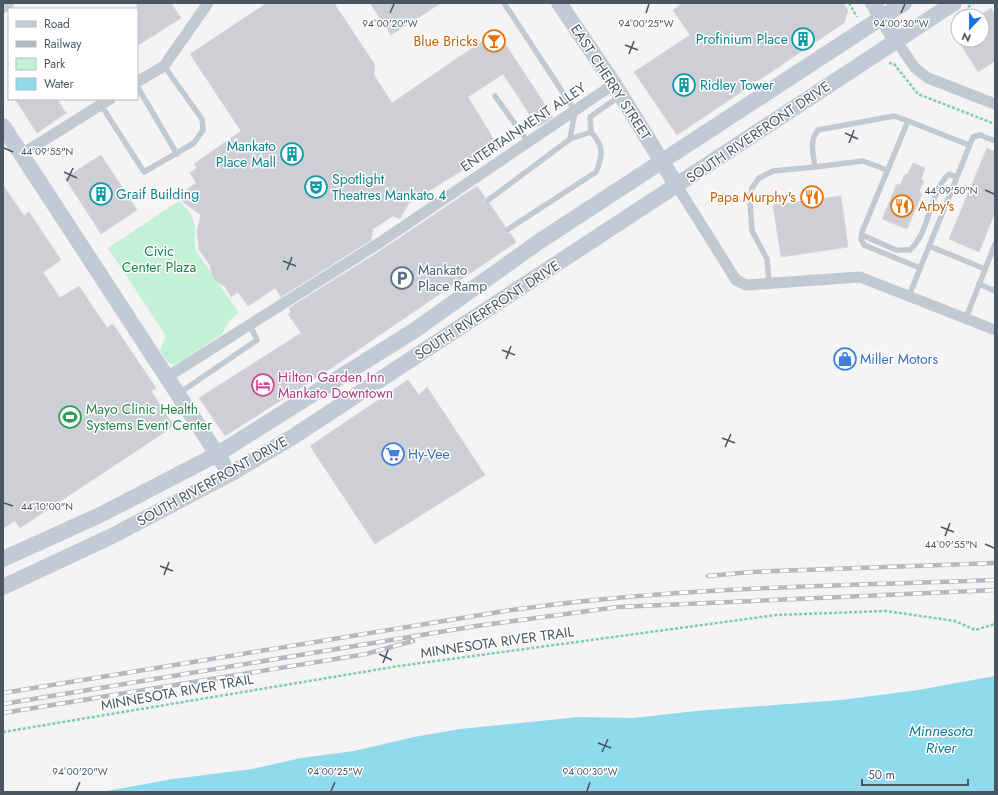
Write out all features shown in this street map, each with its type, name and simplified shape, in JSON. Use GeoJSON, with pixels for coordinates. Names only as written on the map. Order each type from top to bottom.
{"type":"FeatureCollection","features":[{"type":"Feature","properties":{"kind":"main road","name":"EAST CHERRY STREET"},"geometry":{"type":"LineString","coordinates":[[559,3],[663,161],[677,186]]}},
{"type":"Feature","properties":{"kind":"main road"},"geometry":{"type":"LineString","coordinates":[[873,3],[896,40]]}},
{"type":"Feature","properties":{"kind":"main road","name":"SOUTH RIVERFRONT DRIVE"},"geometry":{"type":"LineString","coordinates":[[3,559],[100,515],[216,455],[415,330],[540,241],[904,3]]}},
{"type":"Feature","properties":{"kind":"main road","name":"SOUTH RIVERFRONT DRIVE"},"geometry":{"type":"LineString","coordinates":[[3,587],[112,536],[230,474],[291,438],[954,3]]}},
{"type":"Feature","properties":{"kind":"main road"},"geometry":{"type":"LineString","coordinates":[[3,126],[167,377],[216,455],[230,474]]}},
{"type":"Feature","properties":{"kind":"street"},"geometry":{"type":"LineString","coordinates":[[138,81],[164,66],[208,3]]}},
{"type":"Feature","properties":{"kind":"street"},"geometry":{"type":"LineString","coordinates":[[896,40],[915,68],[928,78],[995,104]]}},
{"type":"Feature","properties":{"kind":"street","name":"ENTERTAINMENT ALLEY"},"geometry":{"type":"LineString","coordinates":[[167,377],[379,243],[575,111],[617,90]]}},
{"type":"Feature","properties":{"kind":"street"},"geometry":{"type":"LineString","coordinates":[[22,154],[108,100]]}},
{"type":"Feature","properties":{"kind":"street"},"geometry":{"type":"LineString","coordinates":[[677,186],[736,280],[746,285],[860,277],[995,330]]}},
{"type":"Feature","properties":{"kind":"lane"},"geometry":{"type":"LineString","coordinates":[[504,3],[575,111],[570,139]]}},
{"type":"Feature","properties":{"kind":"lane"},"geometry":{"type":"LineString","coordinates":[[101,105],[144,172],[177,154],[194,143],[203,130],[202,119],[164,66]]}},
{"type":"Feature","properties":{"kind":"lane"},"geometry":{"type":"LineString","coordinates":[[138,88],[177,154]]}},
{"type":"Feature","properties":{"kind":"lane"},"geometry":{"type":"LineString","coordinates":[[507,230],[596,172],[602,159],[601,149],[596,138],[591,132],[590,117],[617,90]]}},
{"type":"Feature","properties":{"kind":"lane"},"geometry":{"type":"LineString","coordinates":[[495,96],[528,142]]}},
{"type":"Feature","properties":{"kind":"lane"},"geometry":{"type":"LineString","coordinates":[[814,167],[811,141],[818,130],[894,116],[969,145]]}},
{"type":"Feature","properties":{"kind":"lane"},"geometry":{"type":"LineString","coordinates":[[908,121],[887,170],[861,239],[864,245],[920,268]]}},
{"type":"Feature","properties":{"kind":"lane"},"geometry":{"type":"LineString","coordinates":[[487,201],[570,139],[591,132]]}},
{"type":"Feature","properties":{"kind":"lane"},"geometry":{"type":"LineString","coordinates":[[909,296],[972,137],[980,135],[995,140]]}},
{"type":"Feature","properties":{"kind":"lane"},"geometry":{"type":"LineString","coordinates":[[769,283],[767,259],[752,231],[750,203],[752,188],[758,178],[773,171],[863,161],[887,170]]}},
{"type":"Feature","properties":{"kind":"lane"},"geometry":{"type":"LineString","coordinates":[[862,235],[896,250],[910,250],[919,238],[941,181],[949,174],[956,176]]}},
{"type":"Feature","properties":{"kind":"lane"},"geometry":{"type":"LineString","coordinates":[[966,318],[995,245]]}},
{"type":"Feature","properties":{"kind":"lane"},"geometry":{"type":"LineString","coordinates":[[929,246],[985,269]]}},
{"type":"Feature","properties":{"kind":"lane"},"geometry":{"type":"LineString","coordinates":[[979,284],[995,291]]}},
{"type":"Feature","properties":{"kind":"lane"},"geometry":{"type":"LineString","coordinates":[[178,394],[257,340],[250,325]]}},
{"type":"Feature","properties":{"kind":"path","name":"MINNESOTA RIVER TRAIL"},"geometry":{"type":"LineString","coordinates":[[3,732],[399,666],[776,615],[886,611],[955,621],[975,630],[995,624]]}},
{"type":"Feature","properties":{"kind":"green space","name":"Civic Center Plaza"},"geometry":{"type":"Polygon","coordinates":[[[179,201],[192,216],[195,225],[196,251],[239,313],[230,320],[221,335],[175,365],[168,362],[164,358],[160,350],[166,336],[108,248],[179,201]]]}},
{"type":"Feature","properties":{"kind":"water","name":"Minnesota River"},"geometry":{"type":"Polygon","coordinates":[[[995,676],[995,792],[101,792],[173,779],[252,769],[301,758],[354,751],[414,737],[460,729],[579,717],[633,718],[696,711],[841,700],[918,690],[995,676]]]}},
{"type":"Feature","properties":{"kind":"building"},"geometry":{"type":"Polygon","coordinates":[[[137,3],[171,3],[181,18],[138,45],[137,3]]]}},
{"type":"Feature","properties":{"kind":"building","name":"Mankato Place Mall"},"geometry":{"type":"Polygon","coordinates":[[[267,3],[334,3],[375,65],[374,75],[392,103],[497,31],[553,117],[538,127],[503,74],[468,97],[499,148],[409,203],[400,219],[393,216],[373,229],[371,240],[281,297],[275,288],[248,306],[238,292],[231,297],[225,287],[216,281],[212,275],[210,265],[199,250],[197,230],[201,215],[179,199],[185,191],[196,183],[190,173],[197,168],[194,164],[241,131],[190,54],[267,3]]]}},
{"type":"Feature","properties":{"kind":"building"},"geometry":{"type":"Polygon","coordinates":[[[370,3],[441,3],[391,35],[370,3]]]}},
{"type":"Feature","properties":{"kind":"building"},"geometry":{"type":"Polygon","coordinates":[[[683,3],[843,3],[848,10],[844,23],[677,135],[634,72],[690,35],[673,10],[683,3]]]}},
{"type":"Feature","properties":{"kind":"building"},"geometry":{"type":"Polygon","coordinates":[[[990,9],[995,15],[995,61],[978,72],[963,48],[990,48],[990,9]]]}},
{"type":"Feature","properties":{"kind":"building"},"geometry":{"type":"Polygon","coordinates":[[[16,100],[58,100],[66,113],[37,133],[16,100]]]}},
{"type":"Feature","properties":{"kind":"building"},"geometry":{"type":"Polygon","coordinates":[[[987,148],[995,152],[995,212],[979,252],[949,239],[987,148]]]}},
{"type":"Feature","properties":{"kind":"building","name":"Graif Building"},"geometry":{"type":"Polygon","coordinates":[[[101,155],[137,210],[101,234],[65,178],[101,155]]]}},
{"type":"Feature","properties":{"kind":"building","name":"Arby's"},"geometry":{"type":"Polygon","coordinates":[[[913,163],[925,168],[921,179],[924,181],[919,191],[922,194],[907,229],[882,219],[897,184],[900,185],[905,174],[907,175],[913,163]]]}},
{"type":"Feature","properties":{"kind":"building","name":"Mayo Clinic Health Systems Event Center"},"geometry":{"type":"Polygon","coordinates":[[[3,185],[24,216],[29,212],[61,260],[43,272],[60,298],[79,286],[107,328],[113,324],[156,388],[151,391],[174,426],[20,528],[15,521],[3,528],[3,185]]]}},
{"type":"Feature","properties":{"kind":"building","name":"Mankato Place Ramp"},"geometry":{"type":"Polygon","coordinates":[[[477,186],[485,197],[483,203],[490,204],[505,226],[504,233],[510,233],[516,242],[327,371],[225,436],[199,398],[301,333],[288,314],[291,312],[289,308],[369,258],[368,259],[477,186]]]}},
{"type":"Feature","properties":{"kind":"building"},"geometry":{"type":"Polygon","coordinates":[[[841,196],[848,247],[781,257],[773,205],[841,196]]]}},
{"type":"Feature","properties":{"kind":"building","name":"Hy-Vee"},"geometry":{"type":"Polygon","coordinates":[[[408,380],[419,395],[427,387],[485,475],[375,544],[310,446],[408,380]]]}},
{"type":"Feature","properties":{"kind":"railway"},"geometry":{"type":"LineString","coordinates":[[708,576],[751,572],[995,563]]}},
{"type":"Feature","properties":{"kind":"railway"},"geometry":{"type":"LineString","coordinates":[[3,693],[505,611],[566,603],[688,592],[995,580]]}},
{"type":"Feature","properties":{"kind":"railway"},"geometry":{"type":"LineString","coordinates":[[3,704],[476,626],[618,607],[995,590]]}},
{"type":"Feature","properties":{"kind":"railway"},"geometry":{"type":"LineString","coordinates":[[3,713],[366,654],[413,641]]}},
{"type":"Feature","properties":{"kind":"place","name":"Profinium Place"},"geometry":{"type":"Point","coordinates":[803,39]}},
{"type":"Feature","properties":{"kind":"place","name":"Blue Bricks"},"geometry":{"type":"Point","coordinates":[494,41]}},
{"type":"Feature","properties":{"kind":"place","name":"Ridley Tower"},"geometry":{"type":"Point","coordinates":[684,85]}},
{"type":"Feature","properties":{"kind":"place","name":"Mankato Place Mall"},"geometry":{"type":"Point","coordinates":[292,154]}},
{"type":"Feature","properties":{"kind":"place","name":"Spotlight Theatres Mankato 4"},"geometry":{"type":"Point","coordinates":[316,187]}},
{"type":"Feature","properties":{"kind":"place","name":"Graif Building"},"geometry":{"type":"Point","coordinates":[101,194]}},
{"type":"Feature","properties":{"kind":"place","name":"Papa Murphy's"},"geometry":{"type":"Point","coordinates":[812,197]}},
{"type":"Feature","properties":{"kind":"place","name":"Arby's"},"geometry":{"type":"Point","coordinates":[902,206]}},
{"type":"Feature","properties":{"kind":"place","name":"Mankato Place Ramp"},"geometry":{"type":"Point","coordinates":[402,278]}},
{"type":"Feature","properties":{"kind":"place","name":"Miller Motors"},"geometry":{"type":"Point","coordinates":[845,359]}},
{"type":"Feature","properties":{"kind":"place","name":"Hilton Garden Inn Mankato Downtown"},"geometry":{"type":"Point","coordinates":[263,385]}},
{"type":"Feature","properties":{"kind":"place","name":"Mayo Clinic Health Systems Event Center"},"geometry":{"type":"Point","coordinates":[70,417]}},
{"type":"Feature","properties":{"kind":"place","name":"Hy-Vee"},"geometry":{"type":"Point","coordinates":[393,454]}}]}
